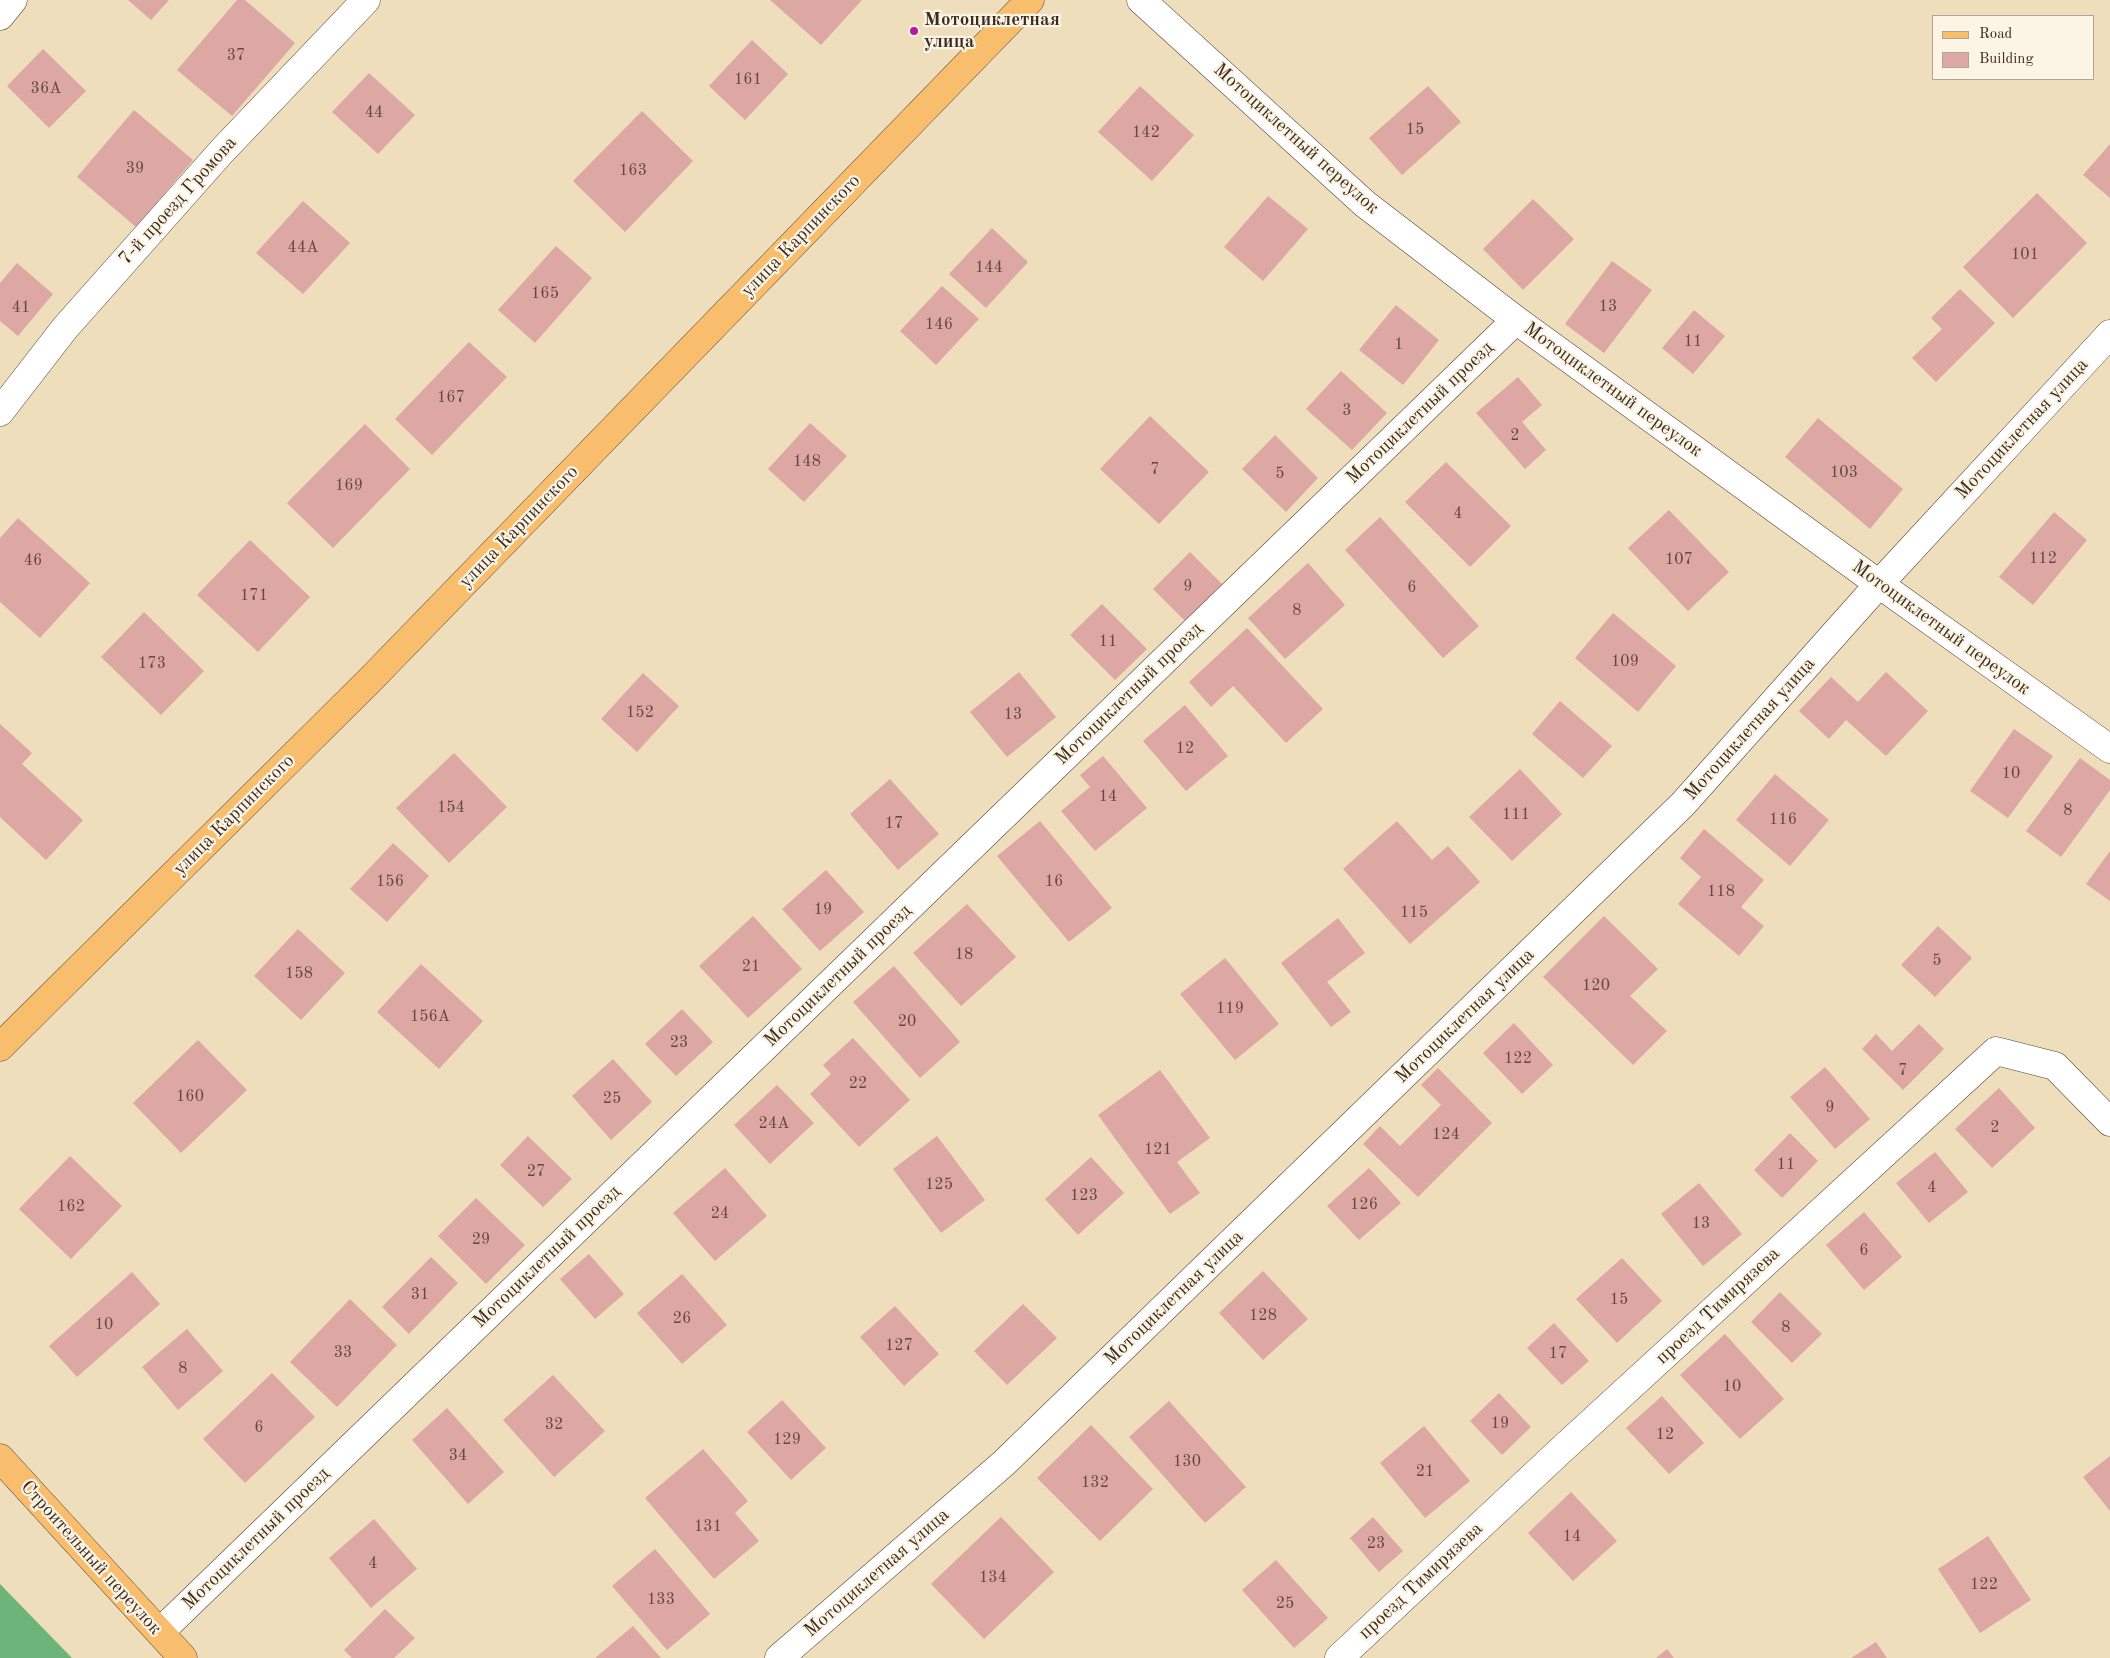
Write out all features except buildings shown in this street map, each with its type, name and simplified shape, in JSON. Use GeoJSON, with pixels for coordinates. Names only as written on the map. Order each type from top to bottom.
{"type":"FeatureCollection","features":[{"type":"Feature","properties":{"kind":"main road","name":"улица Карпинского"},"geometry":{"type":"LineString","coordinates":[[0,1047],[370,680],[1030,0]]}},
{"type":"Feature","properties":{"kind":"main road","name":"Строительный переулок"},"geometry":{"type":"LineString","coordinates":[[0,1458],[183,1658]]}},
{"type":"Feature","properties":{"kind":"street"},"geometry":{"type":"LineString","coordinates":[[0,16],[13,0]]}},
{"type":"Feature","properties":{"kind":"street","name":"7-й проезд Громова"},"geometry":{"type":"LineString","coordinates":[[0,412],[71,320],[222,151],[366,0]]}},
{"type":"Feature","properties":{"kind":"street","name":"Мотоциклетный переулок"},"geometry":{"type":"LineString","coordinates":[[1141,0],[1365,204],[1516,320],[2110,749]]}},
{"type":"Feature","properties":{"kind":"street","name":"Мотоциклетный проезд"},"geometry":{"type":"LineString","coordinates":[[160,1632],[1516,320]]}},
{"type":"Feature","properties":{"kind":"street","name":"Мотоциклетная улица"},"geometry":{"type":"LineString","coordinates":[[779,1658],[1004,1463],[1676,811],[1879,584],[2110,334]]}},
{"type":"Feature","properties":{"kind":"street","name":"проезд Тимирязева"},"geometry":{"type":"LineString","coordinates":[[1339,1658],[1559,1452],[1996,1051],[2055,1066],[2110,1122]]}},
{"type":"Feature","properties":{"kind":"green space"},"geometry":{"type":"Polygon","coordinates":[[[0,1584],[72,1658],[0,1658],[0,1584]]]}},
{"type":"Feature","properties":{"kind":"place","name":"Мотоциклетная улица"},"geometry":{"type":"Point","coordinates":[914,31]}}]}
